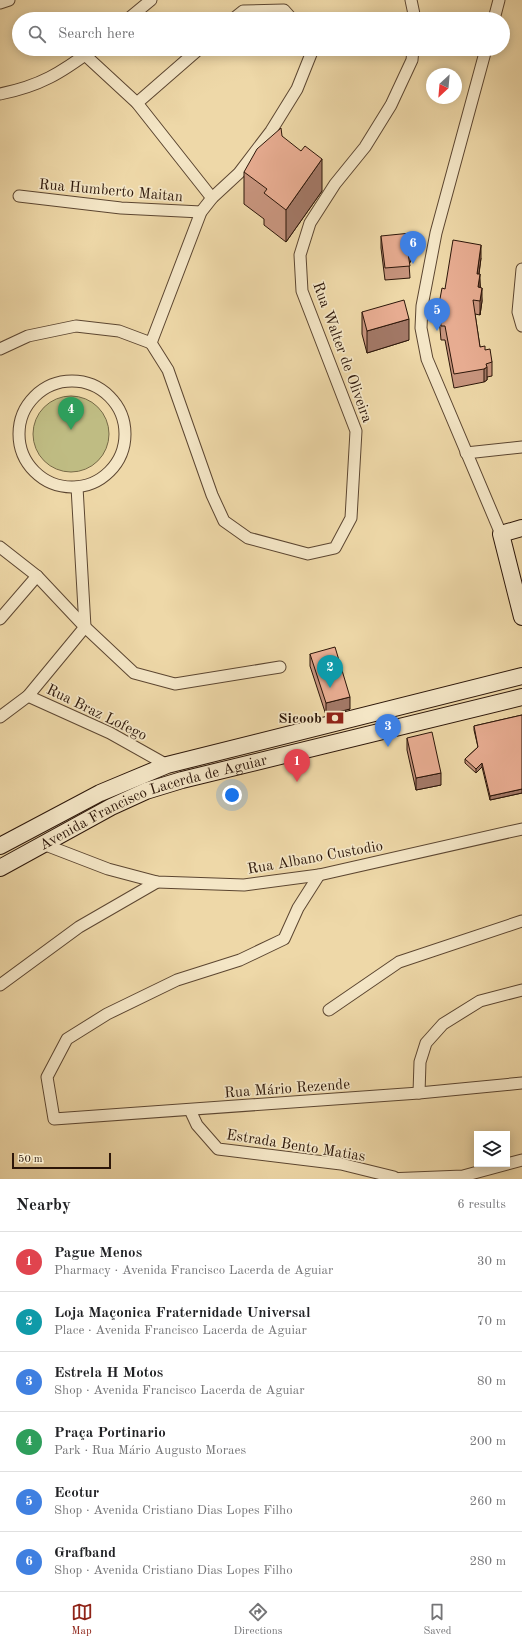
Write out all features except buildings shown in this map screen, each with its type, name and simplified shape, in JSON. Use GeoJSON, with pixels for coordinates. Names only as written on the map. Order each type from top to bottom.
{"type":"FeatureCollection","features":[{"type":"Feature","properties":{"kind":"main road"},"geometry":{"type":"LineString","coordinates":[[522,528],[501,534],[522,617]]}},
{"type":"Feature","properties":{"kind":"main road","name":"Avenida Francisco Lacerda de Aguiar"},"geometry":{"type":"LineString","coordinates":[[3,842],[100,792],[167,765],[522,676]]}},
{"type":"Feature","properties":{"kind":"main road","name":"Avenida Francisco Lacerda de Aguiar"},"geometry":{"type":"LineString","coordinates":[[0,868],[111,807],[146,791],[182,780],[522,697]]}},
{"type":"Feature","properties":{"kind":"street"},"geometry":{"type":"LineString","coordinates":[[0,4],[9,0]]}},
{"type":"Feature","properties":{"kind":"street"},"geometry":{"type":"LineString","coordinates":[[136,12],[151,0]]}},
{"type":"Feature","properties":{"kind":"street"},"geometry":{"type":"LineString","coordinates":[[411,0],[414,12]]}},
{"type":"Feature","properties":{"kind":"street"},"geometry":{"type":"LineString","coordinates":[[496,12],[499,0]]}},
{"type":"Feature","properties":{"kind":"street"},"geometry":{"type":"LineString","coordinates":[[242,12],[284,10],[286,12]]}},
{"type":"Feature","properties":{"kind":"street"},"geometry":{"type":"LineString","coordinates":[[0,94],[24,90],[63,71],[84,56]]}},
{"type":"Feature","properties":{"kind":"street"},"geometry":{"type":"LineString","coordinates":[[93,56],[137,103],[212,198]]}},
{"type":"Feature","properties":{"kind":"street"},"geometry":{"type":"LineString","coordinates":[[137,103],[191,56]]}},
{"type":"Feature","properties":{"kind":"street"},"geometry":{"type":"LineString","coordinates":[[0,349],[28,336],[76,326],[119,331],[151,342],[201,212],[212,198],[239,173],[271,131],[297,90],[310,56]]}},
{"type":"Feature","properties":{"kind":"street","name":"Rua Walter de Oliveira"},"geometry":{"type":"LineString","coordinates":[[151,342],[168,370],[212,495],[224,521],[248,538],[308,554],[335,548],[351,518],[356,431],[302,291],[300,255],[310,223],[336,184],[365,147],[391,105],[412,60],[412,56]]}},
{"type":"Feature","properties":{"kind":"street"},"geometry":{"type":"LineString","coordinates":[[484,56],[436,233],[422,306],[421,328],[427,360],[501,534]]}},
{"type":"Feature","properties":{"kind":"street","name":"Rua Humberto Maitan"},"geometry":{"type":"LineString","coordinates":[[19,196],[121,208],[201,212]]}},
{"type":"Feature","properties":{"kind":"street"},"geometry":{"type":"LineString","coordinates":[[522,270],[518,312],[522,326]]}},
{"type":"Feature","properties":{"kind":"street"},"geometry":{"type":"LineString","coordinates":[[76,381],[88,384],[108,395],[119,409],[125,425],[124,443],[119,459],[108,473],[94,482],[76,487],[59,485],[43,478],[30,466],[22,451],[19,434],[22,416],[30,401],[43,389],[59,382],[76,381]]}},
{"type":"Feature","properties":{"kind":"street"},"geometry":{"type":"LineString","coordinates":[[466,454],[522,447]]}},
{"type":"Feature","properties":{"kind":"street"},"geometry":{"type":"LineString","coordinates":[[76,487],[86,627]]}},
{"type":"Feature","properties":{"kind":"street"},"geometry":{"type":"LineString","coordinates":[[0,547],[37,576],[86,627],[134,673],[175,684],[280,667]]}},
{"type":"Feature","properties":{"kind":"street"},"geometry":{"type":"LineString","coordinates":[[0,619],[37,576]]}},
{"type":"Feature","properties":{"kind":"street","name":"Rua Braz Lofego"},"geometry":{"type":"LineString","coordinates":[[86,627],[28,696],[110,733],[167,765]]}},
{"type":"Feature","properties":{"kind":"street"},"geometry":{"type":"LineString","coordinates":[[0,717],[28,696]]}},
{"type":"Feature","properties":{"kind":"street","name":"Rua Albano Custodio"},"geometry":{"type":"LineString","coordinates":[[44,844],[108,869],[158,882],[244,885],[319,875],[522,829]]}},
{"type":"Feature","properties":{"kind":"street","name":"Rua Mário Rezende"},"geometry":{"type":"LineString","coordinates":[[319,875],[298,908],[284,939],[240,960],[178,980],[107,1014],[67,1039],[47,1078],[54,1119],[419,1093],[522,1083]]}},
{"type":"Feature","properties":{"kind":"street"},"geometry":{"type":"LineString","coordinates":[[0,985],[79,927],[158,882]]}},
{"type":"Feature","properties":{"kind":"street"},"geometry":{"type":"LineString","coordinates":[[329,1010],[399,962],[522,921]]}},
{"type":"Feature","properties":{"kind":"street"},"geometry":{"type":"LineString","coordinates":[[419,1093],[420,1062],[426,1042],[443,1024],[480,1001],[522,990]]}},
{"type":"Feature","properties":{"kind":"street","name":"Estrada Bento Matias"},"geometry":{"type":"LineString","coordinates":[[190,1110],[197,1125],[218,1149],[340,1164],[390,1178],[463,1176],[522,1160]]}},
{"type":"Feature","properties":{"kind":"shaded area"},"geometry":{"type":"Polygon","coordinates":[[[71,396],[86,399],[98,407],[106,419],[109,434],[106,449],[98,461],[86,469],[71,472],[56,469],[44,461],[36,449],[33,434],[36,419],[44,407],[56,399],[71,396]]]}},
{"type":"Feature","properties":{"kind":"place","name":"Grafband"},"geometry":{"type":"Point","coordinates":[413,264]}},
{"type":"Feature","properties":{"kind":"place","name":"Ecotur"},"geometry":{"type":"Point","coordinates":[437,331]}},
{"type":"Feature","properties":{"kind":"place","name":"Praça Portinario"},"geometry":{"type":"Point","coordinates":[71,430]}},
{"type":"Feature","properties":{"kind":"place","name":"Loja Maçonica Fraternidade Universal"},"geometry":{"type":"Point","coordinates":[330,688]}},
{"type":"Feature","properties":{"kind":"place","name":"Sicoob"},"geometry":{"type":"Point","coordinates":[335,718]}},
{"type":"Feature","properties":{"kind":"place","name":"Estrela H Motos"},"geometry":{"type":"Point","coordinates":[388,747]}},
{"type":"Feature","properties":{"kind":"place","name":"Pague Menos"},"geometry":{"type":"Point","coordinates":[297,782]}}]}
